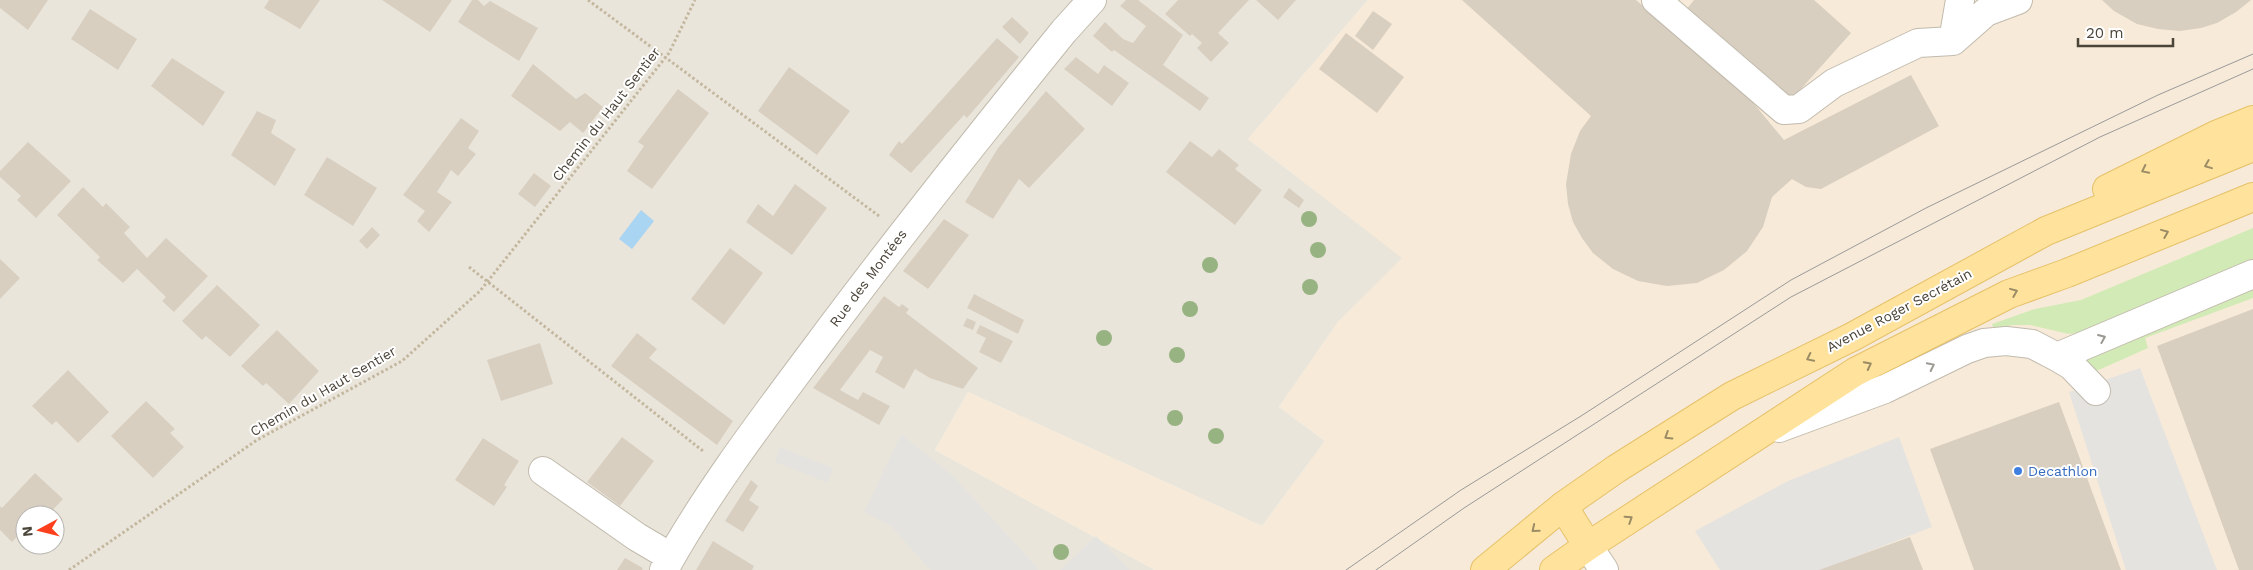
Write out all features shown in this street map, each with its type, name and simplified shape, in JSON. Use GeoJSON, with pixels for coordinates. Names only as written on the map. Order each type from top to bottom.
{"type":"FeatureCollection","features":[{"type":"Feature","properties":{"kind":"main road"},"geometry":{"type":"LineString","coordinates":[[1958,278],[2030,229],[2216,135],[2253,120]]}},
{"type":"Feature","properties":{"kind":"main road","name":"Avenue Roger Secrétain"},"geometry":{"type":"LineString","coordinates":[[1484,570],[1563,506],[1616,469],[1732,396],[1852,337],[2046,231],[2253,147]]}},
{"type":"Feature","properties":{"kind":"main road"},"geometry":{"type":"LineString","coordinates":[[1554,570],[1855,372],[2010,294],[2067,273],[2253,197]]}},
{"type":"Feature","properties":{"kind":"main road"},"geometry":{"type":"LineString","coordinates":[[2220,211],[2253,208]]}},
{"type":"Feature","properties":{"kind":"main road"},"geometry":{"type":"LineString","coordinates":[[1563,506],[1588,546]]}},
{"type":"Feature","properties":{"kind":"street","name":"Rue des Montées"},"geometry":{"type":"LineString","coordinates":[[667,564],[768,411],[902,232],[1064,31],[1092,0]]}},
{"type":"Feature","properties":{"kind":"street"},"geometry":{"type":"LineString","coordinates":[[1953,41],[1960,0]]}},
{"type":"Feature","properties":{"kind":"street"},"geometry":{"type":"LineString","coordinates":[[1663,2],[1784,110],[1799,109],[1834,82],[1918,43],[1953,41],[1986,12],[2018,0]]}},
{"type":"Feature","properties":{"kind":"street"},"geometry":{"type":"LineString","coordinates":[[2057,357],[2253,274]]}},
{"type":"Feature","properties":{"kind":"street"},"geometry":{"type":"LineString","coordinates":[[1756,436],[1885,389],[1967,349],[1984,343],[2006,341],[2032,344],[2072,366],[2096,391]]}},
{"type":"Feature","properties":{"kind":"street"},"geometry":{"type":"LineString","coordinates":[[543,471],[637,537],[667,564]]}},
{"type":"Feature","properties":{"kind":"street"},"geometry":{"type":"LineString","coordinates":[[1588,546],[1604,570]]}},
{"type":"Feature","properties":{"kind":"path"},"geometry":{"type":"LineString","coordinates":[[588,0],[902,232]]}},
{"type":"Feature","properties":{"kind":"path","name":"Chemin du Haut Sentier"},"geometry":{"type":"LineString","coordinates":[[69,570],[257,440],[402,361],[480,290],[666,58],[695,0]]}},
{"type":"Feature","properties":{"kind":"path"},"geometry":{"type":"LineString","coordinates":[[469,267],[709,456],[730,467]]}},
{"type":"Feature","properties":{"kind":"shaded area"},"geometry":{"type":"Polygon","coordinates":[[[0,0],[1368,0],[1248,139],[1403,258],[1338,322],[1279,407],[1325,441],[1262,526],[968,392],[935,450],[1155,570],[0,570],[0,0]]]}},
{"type":"Feature","properties":{"kind":"shaded area"},"geometry":{"type":"Polygon","coordinates":[[[1368,0],[2253,0],[2253,570],[1155,570],[935,450],[968,392],[1262,526],[1325,441],[1279,407],[1338,322],[1402,258],[1248,139],[1368,0]]]}},
{"type":"Feature","properties":{"kind":"shaded area"},"geometry":{"type":"Polygon","coordinates":[[[2140,368],[2217,570],[2126,570],[2069,392],[2140,368]]]}},
{"type":"Feature","properties":{"kind":"shaded area"},"geometry":{"type":"Polygon","coordinates":[[[901,434],[952,475],[1038,568],[1037,570],[930,570],[892,527],[864,512],[901,434]]]}},
{"type":"Feature","properties":{"kind":"shaded area"},"geometry":{"type":"Polygon","coordinates":[[[1899,437],[1932,527],[1821,570],[1720,570],[1695,531],[1788,481],[1899,437]]]}},
{"type":"Feature","properties":{"kind":"shaded area"},"geometry":{"type":"Polygon","coordinates":[[[780,447],[833,468],[828,483],[775,462],[780,447]]]}},
{"type":"Feature","properties":{"kind":"shaded area"},"geometry":{"type":"Polygon","coordinates":[[[1096,536],[1130,570],[1060,570],[1096,536]]]}},
{"type":"Feature","properties":{"kind":"green space"},"geometry":{"type":"Polygon","coordinates":[[[2253,228],[2253,263],[2086,332],[2069,334],[2030,325],[2012,325],[1994,330],[1992,324],[2035,309],[2081,300],[2253,228]]]}},
{"type":"Feature","properties":{"kind":"green space"},"geometry":{"type":"Polygon","coordinates":[[[2253,289],[2253,298],[2145,338],[2148,348],[2094,372],[2083,359],[2253,289]]]}},
{"type":"Feature","properties":{"kind":"water"},"geometry":{"type":"Polygon","coordinates":[[[641,210],[654,221],[632,249],[619,239],[641,210]]]}},
{"type":"Feature","properties":{"kind":"building"},"geometry":{"type":"Polygon","coordinates":[[[0,0],[48,0],[28,30],[0,8],[0,0]]]}},
{"type":"Feature","properties":{"kind":"building"},"geometry":{"type":"Polygon","coordinates":[[[269,0],[320,0],[300,29],[264,8],[269,0]]]}},
{"type":"Feature","properties":{"kind":"building"},"geometry":{"type":"Polygon","coordinates":[[[382,0],[452,0],[430,32],[382,0]]]}},
{"type":"Feature","properties":{"kind":"building"},"geometry":{"type":"Polygon","coordinates":[[[472,0],[478,0],[484,6],[490,1],[538,28],[519,61],[458,22],[472,0]]]}},
{"type":"Feature","properties":{"kind":"building"},"geometry":{"type":"Polygon","coordinates":[[[1126,0],[1138,0],[1183,35],[1163,65],[1209,98],[1200,111],[1114,50],[1112,52],[1093,36],[1105,22],[1123,39],[1133,43],[1146,26],[1120,6],[1126,0]]]}},
{"type":"Feature","properties":{"kind":"building"},"geometry":{"type":"Polygon","coordinates":[[[1178,0],[1249,0],[1218,33],[1229,43],[1211,62],[1197,48],[1202,43],[1192,34],[1190,36],[1165,14],[1178,0]]]}},
{"type":"Feature","properties":{"kind":"building"},"geometry":{"type":"Polygon","coordinates":[[[1256,0],[1296,0],[1278,20],[1256,0]]]}},
{"type":"Feature","properties":{"kind":"building"},"geometry":{"type":"Polygon","coordinates":[[[1462,0],[1636,0],[1745,93],[1784,140],[1911,75],[1939,126],[1821,189],[1806,187],[1792,179],[1772,197],[1763,227],[1747,251],[1724,270],[1697,283],[1667,286],[1638,281],[1613,269],[1593,253],[1573,222],[1568,204],[1566,184],[1571,154],[1580,131],[1591,116],[1462,0]]]}},
{"type":"Feature","properties":{"kind":"building"},"geometry":{"type":"Polygon","coordinates":[[[1694,0],[1814,0],[1851,33],[1792,99],[1686,10],[1694,0]]]}},
{"type":"Feature","properties":{"kind":"building"},"geometry":{"type":"Polygon","coordinates":[[[2102,0],[2251,0],[2236,12],[2217,23],[2201,28],[2180,31],[2158,29],[2137,24],[2114,11],[2102,0]]]}},
{"type":"Feature","properties":{"kind":"building"},"geometry":{"type":"Polygon","coordinates":[[[90,9],[137,39],[118,70],[71,39],[90,9]]]}},
{"type":"Feature","properties":{"kind":"building"},"geometry":{"type":"Polygon","coordinates":[[[1373,11],[1392,24],[1373,50],[1355,36],[1373,11]]]}},
{"type":"Feature","properties":{"kind":"building"},"geometry":{"type":"Polygon","coordinates":[[[1012,17],[1029,33],[1020,44],[1002,27],[1012,17]]]}},
{"type":"Feature","properties":{"kind":"building"},"geometry":{"type":"Polygon","coordinates":[[[1346,33],[1404,77],[1377,113],[1319,69],[1346,33]]]}},
{"type":"Feature","properties":{"kind":"building"},"geometry":{"type":"Polygon","coordinates":[[[997,38],[1019,57],[967,118],[964,115],[911,173],[889,155],[899,141],[902,144],[997,38]]]}},
{"type":"Feature","properties":{"kind":"building"},"geometry":{"type":"Polygon","coordinates":[[[1076,57],[1098,74],[1104,65],[1129,83],[1112,106],[1064,69],[1076,57]]]}},
{"type":"Feature","properties":{"kind":"building"},"geometry":{"type":"Polygon","coordinates":[[[172,58],[225,92],[203,126],[151,86],[172,58]]]}},
{"type":"Feature","properties":{"kind":"building"},"geometry":{"type":"Polygon","coordinates":[[[533,64],[576,99],[585,93],[603,107],[583,133],[570,122],[560,131],[511,96],[533,64]]]}},
{"type":"Feature","properties":{"kind":"building"},"geometry":{"type":"Polygon","coordinates":[[[789,67],[850,111],[817,155],[758,111],[789,67]]]}},
{"type":"Feature","properties":{"kind":"building"},"geometry":{"type":"Polygon","coordinates":[[[678,89],[709,113],[652,189],[627,171],[644,146],[638,142],[678,89]]]}},
{"type":"Feature","properties":{"kind":"building"},"geometry":{"type":"Polygon","coordinates":[[[1046,91],[1085,129],[1029,188],[1019,179],[993,219],[965,202],[998,148],[1046,91]]]}},
{"type":"Feature","properties":{"kind":"building"},"geometry":{"type":"Polygon","coordinates":[[[257,111],[276,120],[271,133],[296,149],[275,186],[231,155],[257,111]]]}},
{"type":"Feature","properties":{"kind":"building"},"geometry":{"type":"Polygon","coordinates":[[[461,118],[479,131],[468,148],[476,154],[458,176],[451,170],[437,192],[452,202],[429,232],[417,221],[425,211],[403,195],[461,118]]]}},
{"type":"Feature","properties":{"kind":"building"},"geometry":{"type":"Polygon","coordinates":[[[1190,141],[1212,157],[1219,149],[1239,165],[1235,169],[1262,190],[1235,225],[1166,172],[1190,141]]]}},
{"type":"Feature","properties":{"kind":"building"},"geometry":{"type":"Polygon","coordinates":[[[28,142],[71,181],[36,218],[17,200],[21,196],[0,177],[0,171],[28,142]]]}},
{"type":"Feature","properties":{"kind":"building"},"geometry":{"type":"Polygon","coordinates":[[[327,157],[377,188],[353,226],[304,195],[327,157]]]}},
{"type":"Feature","properties":{"kind":"building"},"geometry":{"type":"Polygon","coordinates":[[[534,173],[551,186],[535,207],[518,194],[534,173]]]}},
{"type":"Feature","properties":{"kind":"building"},"geometry":{"type":"Polygon","coordinates":[[[795,184],[827,208],[792,255],[746,222],[758,204],[773,216],[795,184]]]}},
{"type":"Feature","properties":{"kind":"building"},"geometry":{"type":"Polygon","coordinates":[[[83,187],[103,207],[106,203],[130,227],[124,233],[147,258],[166,238],[208,276],[174,312],[162,301],[166,297],[137,269],[123,283],[97,260],[100,257],[57,215],[83,187]]]}},
{"type":"Feature","properties":{"kind":"building"},"geometry":{"type":"Polygon","coordinates":[[[1289,188],[1304,200],[1299,208],[1283,197],[1289,188]]]}},
{"type":"Feature","properties":{"kind":"building"},"geometry":{"type":"Polygon","coordinates":[[[944,219],[969,235],[928,289],[903,271],[944,219]]]}},
{"type":"Feature","properties":{"kind":"building"},"geometry":{"type":"Polygon","coordinates":[[[372,227],[380,235],[367,249],[359,241],[372,227]]]}},
{"type":"Feature","properties":{"kind":"building"},"geometry":{"type":"Polygon","coordinates":[[[730,248],[763,273],[724,325],[691,299],[730,248]]]}},
{"type":"Feature","properties":{"kind":"building"},"geometry":{"type":"Polygon","coordinates":[[[0,259],[20,278],[0,299],[0,259]]]}},
{"type":"Feature","properties":{"kind":"building"},"geometry":{"type":"Polygon","coordinates":[[[217,285],[260,325],[230,357],[206,336],[202,340],[182,321],[217,285]]]}},
{"type":"Feature","properties":{"kind":"building"},"geometry":{"type":"Polygon","coordinates":[[[974,294],[1024,320],[1018,334],[967,308],[974,294]]]}},
{"type":"Feature","properties":{"kind":"building"},"geometry":{"type":"Polygon","coordinates":[[[884,296],[899,307],[902,304],[909,309],[906,313],[978,368],[963,389],[930,378],[915,369],[904,389],[875,372],[883,357],[870,350],[840,390],[858,400],[863,392],[890,406],[879,425],[813,388],[884,296]]]}},
{"type":"Feature","properties":{"kind":"building"},"geometry":{"type":"Polygon","coordinates":[[[2253,309],[2253,570],[2239,570],[2157,346],[2253,309]]]}},
{"type":"Feature","properties":{"kind":"building"},"geometry":{"type":"Polygon","coordinates":[[[967,318],[976,322],[973,330],[963,326],[967,318]]]}},
{"type":"Feature","properties":{"kind":"building"},"geometry":{"type":"Polygon","coordinates":[[[980,325],[1013,341],[1001,363],[979,352],[986,338],[976,333],[980,325]]]}},
{"type":"Feature","properties":{"kind":"building"},"geometry":{"type":"Polygon","coordinates":[[[277,330],[319,371],[289,404],[266,383],[263,386],[241,366],[277,330]]]}},
{"type":"Feature","properties":{"kind":"building"},"geometry":{"type":"Polygon","coordinates":[[[637,333],[657,349],[649,358],[733,421],[717,445],[611,366],[637,333]]]}},
{"type":"Feature","properties":{"kind":"building"},"geometry":{"type":"Polygon","coordinates":[[[540,343],[553,384],[501,401],[487,360],[540,343]]]}},
{"type":"Feature","properties":{"kind":"building"},"geometry":{"type":"Polygon","coordinates":[[[68,370],[109,412],[78,443],[56,421],[52,425],[32,406],[68,370]]]}},
{"type":"Feature","properties":{"kind":"building"},"geometry":{"type":"Polygon","coordinates":[[[146,401],[175,429],[170,433],[184,447],[153,478],[111,436],[146,401]]]}},
{"type":"Feature","properties":{"kind":"building"},"geometry":{"type":"Polygon","coordinates":[[[2059,402],[2121,570],[1974,570],[1930,449],[2059,402]]]}},
{"type":"Feature","properties":{"kind":"building"},"geometry":{"type":"Polygon","coordinates":[[[622,437],[654,461],[620,506],[587,482],[622,437]]]}},
{"type":"Feature","properties":{"kind":"building"},"geometry":{"type":"Polygon","coordinates":[[[483,438],[519,461],[504,485],[507,487],[494,506],[455,480],[483,438]]]}},
{"type":"Feature","properties":{"kind":"building"},"geometry":{"type":"Polygon","coordinates":[[[35,473],[63,499],[57,505],[15,505],[15,539],[12,542],[0,530],[0,506],[2,508],[35,473]]]}},
{"type":"Feature","properties":{"kind":"building"},"geometry":{"type":"Polygon","coordinates":[[[751,480],[758,486],[749,500],[759,507],[743,532],[725,521],[751,480]]]}},
{"type":"Feature","properties":{"kind":"building"},"geometry":{"type":"Polygon","coordinates":[[[1910,537],[1923,570],[1819,570],[1910,537]]]}},
{"type":"Feature","properties":{"kind":"building"},"geometry":{"type":"Polygon","coordinates":[[[713,541],[754,566],[752,570],[696,570],[713,541]]]}},
{"type":"Feature","properties":{"kind":"building"},"geometry":{"type":"Polygon","coordinates":[[[625,558],[643,568],[642,570],[617,570],[625,558]]]}},
{"type":"Feature","properties":{"kind":"tram line"},"geometry":{"type":"LineString","coordinates":[[1346,570],[1461,490],[1581,416],[1791,280],[1926,208],[2158,95],[2253,54]]}},
{"type":"Feature","properties":{"kind":"tram line"},"geometry":{"type":"LineString","coordinates":[[1376,570],[1464,508],[1791,297],[2100,137],[2253,69]]}},
{"type":"Feature","properties":{"kind":"place","name":"Decathlon"},"geometry":{"type":"Point","coordinates":[2018,471]}}]}
